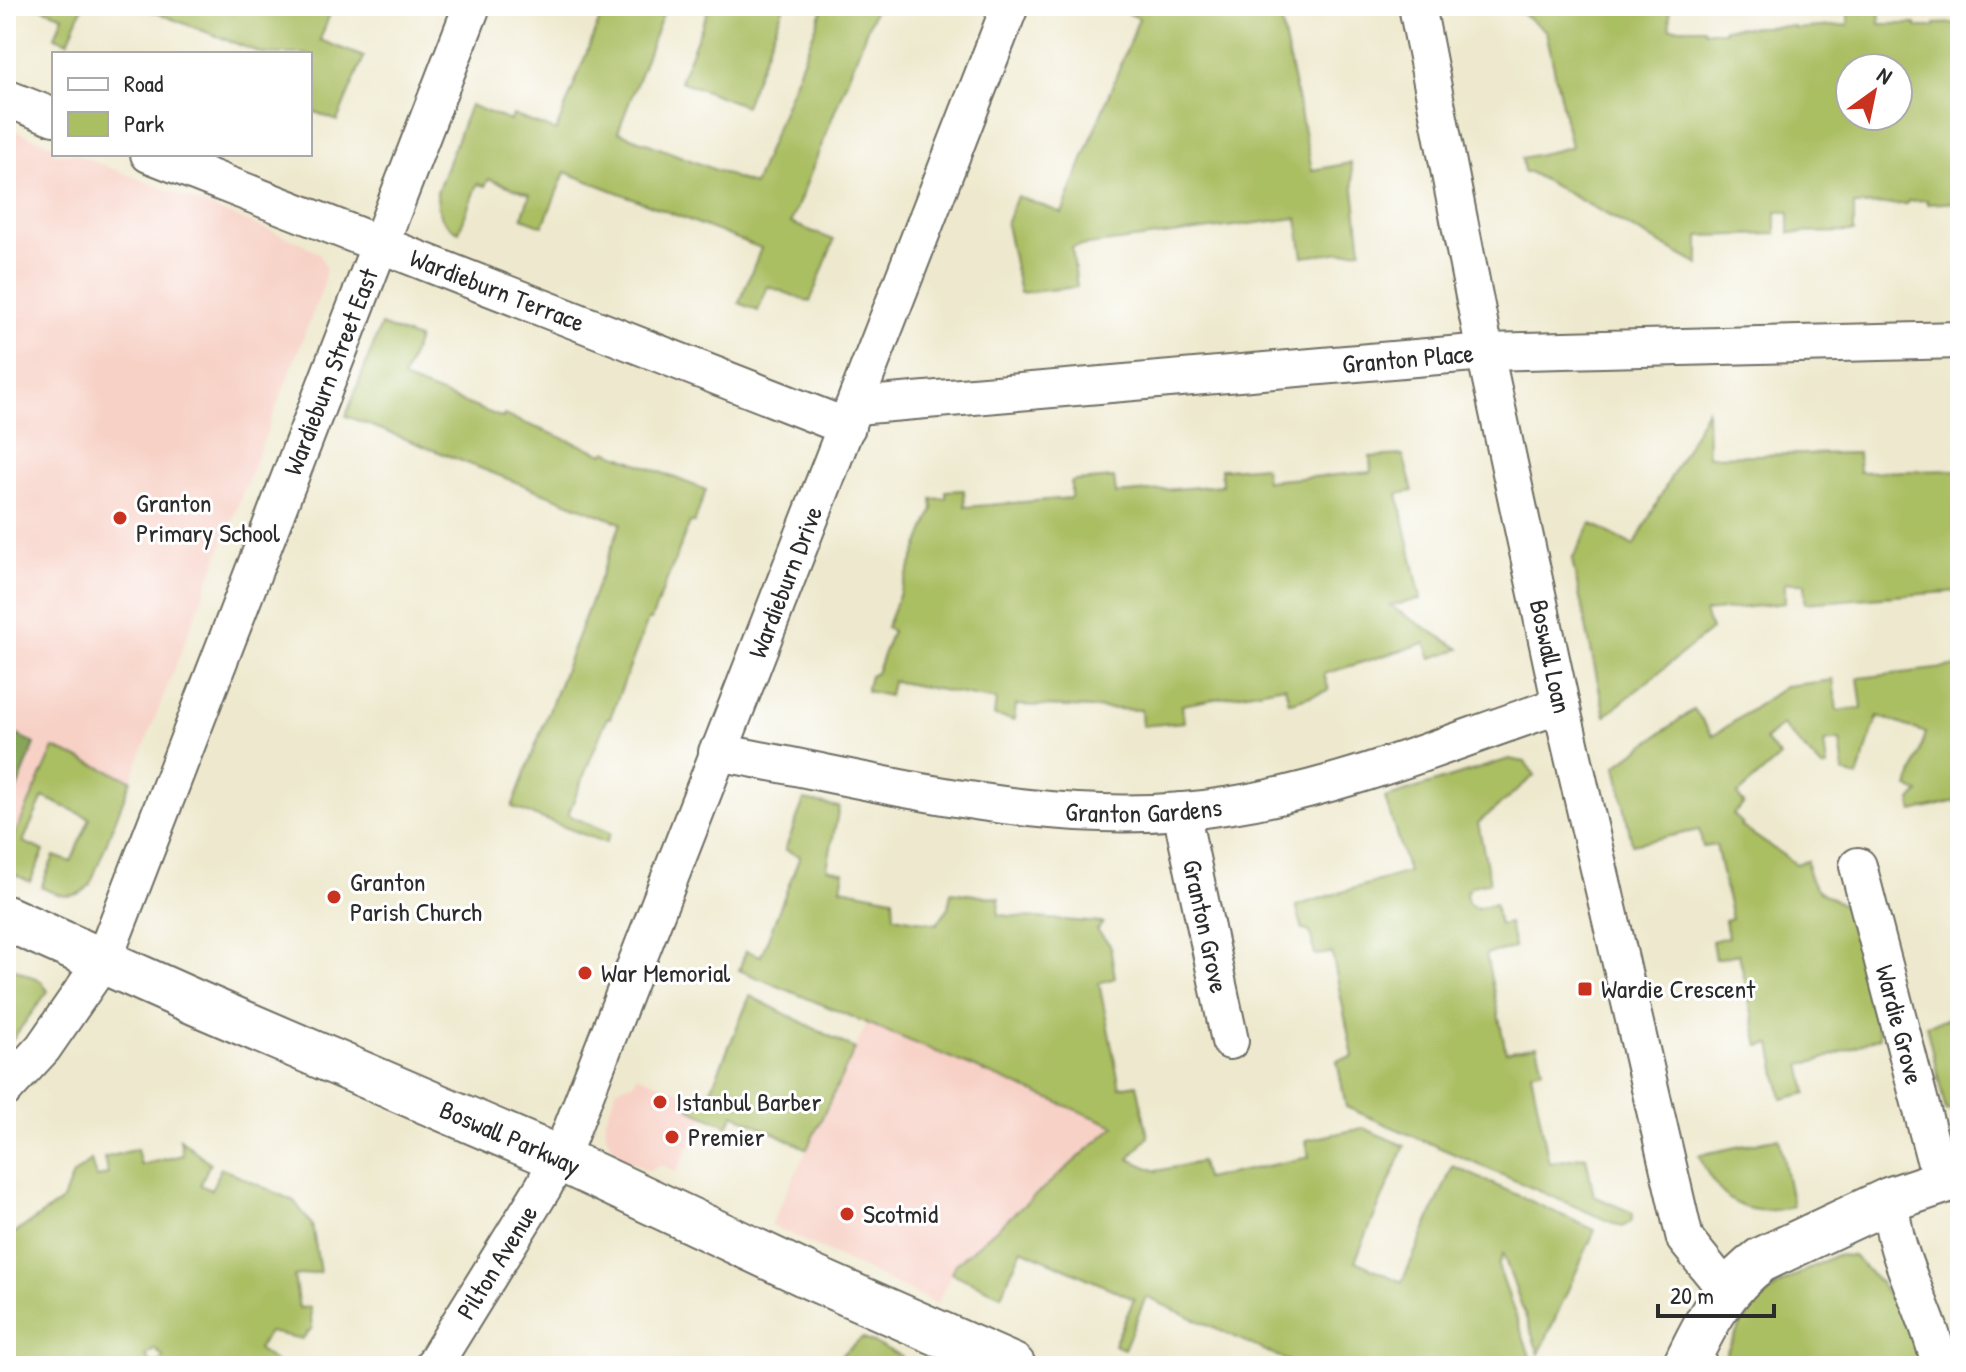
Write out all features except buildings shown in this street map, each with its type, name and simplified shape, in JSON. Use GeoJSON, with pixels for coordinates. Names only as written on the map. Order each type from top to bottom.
{"type":"FeatureCollection","features":[{"type":"Feature","properties":{"kind":"street","name":"Wardieburn Street East"},"geometry":{"type":"LineString","coordinates":[[6,1088],[43,1048],[103,961],[472,6]]}},
{"type":"Feature","properties":{"kind":"street","name":"Wardieburn Drive"},"geometry":{"type":"LineString","coordinates":[[558,1158],[1010,6]]}},
{"type":"Feature","properties":{"kind":"street","name":"Boswall Loan"},"geometry":{"type":"LineString","coordinates":[[1417,6],[1485,352],[1561,705],[1685,1239],[1727,1291]]}},
{"type":"Feature","properties":{"kind":"street"},"geometry":{"type":"LineString","coordinates":[[6,98],[52,116]]}},
{"type":"Feature","properties":{"kind":"street","name":"Wardieburn Terrace"},"geometry":{"type":"LineString","coordinates":[[154,156],[380,245],[851,416]]}},
{"type":"Feature","properties":{"kind":"street","name":"Granton Place"},"geometry":{"type":"LineString","coordinates":[[851,416],[1485,352],[1960,340]]}},
{"type":"Feature","properties":{"kind":"street","name":"Granton Gardens"},"geometry":{"type":"LineString","coordinates":[[717,752],[995,806],[1088,814],[1181,811],[1229,806],[1321,786],[1561,705]]}},
{"type":"Feature","properties":{"kind":"street","name":"Granton Grove"},"geometry":{"type":"LineString","coordinates":[[1181,811],[1230,1041]]}},
{"type":"Feature","properties":{"kind":"street","name":"Wardie Grove"},"geometry":{"type":"LineString","coordinates":[[1858,866],[1934,1156],[1956,1177]]}},
{"type":"Feature","properties":{"kind":"street","name":"Boswall Parkway"},"geometry":{"type":"LineString","coordinates":[[6,918],[558,1158],[813,1278],[1013,1366]]}},
{"type":"Feature","properties":{"kind":"street","name":"Pilton Avenue"},"geometry":{"type":"LineString","coordinates":[[433,1366],[558,1158]]}},
{"type":"Feature","properties":{"kind":"street"},"geometry":{"type":"LineString","coordinates":[[1685,1366],[1708,1320],[1727,1291],[1743,1273],[1761,1260],[1891,1199],[1956,1177]]}},
{"type":"Feature","properties":{"kind":"street"},"geometry":{"type":"LineString","coordinates":[[1891,1199],[1891,1222],[1935,1342],[1940,1366]]}},
{"type":"Feature","properties":{"kind":"shaded area","name":"Granton Primary School"},"geometry":{"type":"Polygon","coordinates":[[[6,127],[52,145],[52,156],[80,156],[302,243],[319,254],[326,267],[323,287],[131,780],[54,748],[6,854],[6,127]]]}},
{"type":"Feature","properties":{"kind":"shaded area"},"geometry":{"type":"Polygon","coordinates":[[[867,1023],[1115,1126],[956,1264],[937,1304],[771,1225],[867,1023]]]}},
{"type":"Feature","properties":{"kind":"shaded area"},"geometry":{"type":"Polygon","coordinates":[[[637,1075],[706,1102],[705,1115],[676,1172],[663,1165],[647,1170],[617,1154],[606,1136],[605,1121],[617,1088],[634,1082],[637,1075]]]}},
{"type":"Feature","properties":{"kind":"green space"},"geometry":{"type":"Polygon","coordinates":[[[37,6],[83,6],[68,42],[55,37],[63,16],[37,6]]]}},
{"type":"Feature","properties":{"kind":"green space"},"geometry":{"type":"Polygon","coordinates":[[[139,6],[333,6],[320,40],[364,57],[337,121],[312,111],[312,52],[258,52],[139,6]]]}},
{"type":"Feature","properties":{"kind":"green space"},"geometry":{"type":"Polygon","coordinates":[[[605,6],[666,6],[618,132],[754,185],[824,6],[876,6],[791,223],[834,240],[810,302],[768,286],[758,311],[739,303],[761,248],[565,172],[543,226],[522,218],[530,194],[489,179],[485,186],[477,184],[459,232],[444,221],[439,211],[437,192],[470,105],[510,121],[513,115],[556,131],[605,6]]]}},
{"type":"Feature","properties":{"kind":"green space"},"geometry":{"type":"Polygon","coordinates":[[[710,6],[784,6],[745,106],[680,81],[710,6]]]}},
{"type":"Feature","properties":{"kind":"green space"},"geometry":{"type":"Polygon","coordinates":[[[1111,6],[1278,6],[1312,170],[1351,163],[1361,250],[1303,257],[1297,218],[1288,219],[1072,247],[1077,287],[1020,293],[1006,224],[1017,196],[1062,213],[1139,18],[1111,6]]]}},
{"type":"Feature","properties":{"kind":"green space"},"geometry":{"type":"Polygon","coordinates":[[[1511,6],[1669,6],[1670,28],[1704,28],[1705,31],[1848,25],[1848,6],[1879,6],[1880,24],[1934,27],[1935,24],[1960,23],[1960,202],[1927,204],[1927,200],[1908,201],[1907,204],[1854,205],[1854,232],[1789,233],[1789,212],[1776,212],[1776,234],[1699,236],[1699,265],[1524,172],[1522,158],[1571,147],[1546,31],[1511,6]]]}},
{"type":"Feature","properties":{"kind":"green space"},"geometry":{"type":"Polygon","coordinates":[[[381,325],[418,339],[403,379],[706,490],[651,620],[648,620],[568,815],[610,833],[606,843],[512,807],[621,523],[346,416],[381,325]]]}},
{"type":"Feature","properties":{"kind":"green space"},"geometry":{"type":"Polygon","coordinates":[[[1707,409],[1708,456],[1858,453],[1859,472],[1960,470],[1960,591],[1805,603],[1805,583],[1785,583],[1785,603],[1705,612],[1711,630],[1605,716],[1572,560],[1591,523],[1634,546],[1707,409]]]}},
{"type":"Feature","properties":{"kind":"green space"},"geometry":{"type":"Polygon","coordinates":[[[1403,455],[1413,491],[1398,494],[1421,599],[1390,606],[1460,649],[1431,658],[1425,643],[1324,674],[1329,690],[1295,701],[1289,702],[1285,686],[1182,705],[1184,722],[1142,726],[1141,710],[1016,705],[1014,720],[994,716],[996,700],[892,681],[889,696],[866,691],[892,631],[886,628],[933,509],[932,499],[946,498],[946,491],[964,490],[965,507],[1071,498],[1071,482],[1076,481],[1114,478],[1116,494],[1222,485],[1221,469],[1264,466],[1266,481],[1371,472],[1370,457],[1403,455]]]}},
{"type":"Feature","properties":{"kind":"green space"},"geometry":{"type":"Polygon","coordinates":[[[1960,666],[1960,800],[1913,812],[1911,801],[1919,792],[1908,788],[1926,733],[1878,716],[1857,777],[1844,773],[1840,740],[1824,742],[1827,767],[1822,768],[1782,725],[1765,740],[1780,757],[1737,795],[1744,804],[1733,814],[1743,824],[1741,826],[1796,864],[1807,861],[1811,881],[1816,888],[1850,910],[1880,1037],[1818,1061],[1801,1064],[1807,1093],[1782,1099],[1771,1044],[1759,1046],[1739,954],[1715,959],[1712,941],[1728,937],[1725,921],[1732,919],[1716,845],[1703,847],[1699,830],[1632,844],[1616,766],[1694,709],[1713,736],[1786,686],[1833,680],[1837,711],[1862,708],[1858,678],[1960,666]]]}},
{"type":"Feature","properties":{"kind":"green space"},"geometry":{"type":"Polygon","coordinates":[[[6,729],[35,744],[6,815],[6,729]]]}},
{"type":"Feature","properties":{"kind":"green space"},"geometry":{"type":"Polygon","coordinates":[[[54,748],[131,780],[90,885],[78,894],[66,896],[41,887],[54,856],[71,862],[90,818],[43,797],[23,842],[44,851],[30,882],[6,870],[6,854],[54,748]]]}},
{"type":"Feature","properties":{"kind":"green space"},"geometry":{"type":"Polygon","coordinates":[[[1509,759],[1525,762],[1535,775],[1478,823],[1490,882],[1472,886],[1466,893],[1468,903],[1476,908],[1495,904],[1499,925],[1509,923],[1514,948],[1486,954],[1506,1052],[1537,1046],[1543,1069],[1531,1072],[1549,1163],[1586,1156],[1594,1196],[1633,1213],[1631,1222],[1622,1227],[1346,1107],[1337,1060],[1353,1057],[1332,953],[1315,955],[1310,932],[1303,930],[1296,906],[1408,872],[1385,798],[1509,759]]]}},
{"type":"Feature","properties":{"kind":"green space"},"geometry":{"type":"Polygon","coordinates":[[[804,800],[839,807],[827,868],[844,872],[841,888],[893,898],[894,916],[937,924],[948,908],[951,892],[999,898],[998,915],[1103,923],[1097,930],[1110,945],[1115,978],[1099,983],[1120,1087],[1137,1084],[1148,1137],[1129,1159],[1156,1171],[1201,1162],[1205,1179],[1309,1157],[1306,1140],[1363,1128],[1405,1146],[1355,1261],[1402,1282],[1453,1166],[1595,1230],[1539,1354],[1503,1254],[1498,1266],[1532,1362],[1538,1366],[1299,1366],[1146,1297],[1124,1349],[1114,1345],[1134,1299],[1022,1249],[1001,1295],[951,1273],[956,1264],[1115,1126],[739,970],[746,951],[761,956],[800,856],[785,850],[804,800]]]}},
{"type":"Feature","properties":{"kind":"green space"},"geometry":{"type":"Polygon","coordinates":[[[6,965],[41,981],[48,991],[6,1048],[6,965]]]}},
{"type":"Feature","properties":{"kind":"green space"},"geometry":{"type":"Polygon","coordinates":[[[750,996],[855,1049],[807,1149],[734,1114],[728,1126],[690,1109],[695,1098],[706,1102],[750,996]]]}},
{"type":"Feature","properties":{"kind":"green space"},"geometry":{"type":"Polygon","coordinates":[[[1960,1016],[1960,1108],[1946,1111],[1926,1025],[1960,1016]]]}},
{"type":"Feature","properties":{"kind":"green space"},"geometry":{"type":"Polygon","coordinates":[[[1779,1138],[1793,1206],[1776,1210],[1747,1208],[1734,1202],[1714,1183],[1699,1155],[1779,1138]]]}},
{"type":"Feature","properties":{"kind":"green space"},"geometry":{"type":"Polygon","coordinates":[[[180,1139],[210,1163],[200,1185],[211,1190],[221,1168],[294,1201],[312,1225],[320,1272],[294,1276],[299,1308],[310,1307],[312,1328],[302,1339],[269,1332],[258,1349],[281,1366],[155,1366],[164,1358],[155,1349],[146,1356],[154,1366],[6,1366],[6,1239],[63,1200],[73,1175],[91,1160],[96,1178],[108,1174],[104,1158],[137,1149],[141,1165],[183,1155],[180,1139]]]}},
{"type":"Feature","properties":{"kind":"green space"},"geometry":{"type":"Polygon","coordinates":[[[1836,1255],[1853,1256],[1880,1283],[1916,1335],[1926,1366],[1720,1366],[1742,1324],[1765,1297],[1794,1276],[1836,1255]]]}},
{"type":"Feature","properties":{"kind":"green space"},"geometry":{"type":"Polygon","coordinates":[[[862,1338],[902,1356],[898,1366],[827,1366],[862,1338]]]}},
{"type":"Feature","properties":{"kind":"place","name":"Granton Primary School"},"geometry":{"type":"Point","coordinates":[120,518]}},
{"type":"Feature","properties":{"kind":"place","name":"Granton Parish Church"},"geometry":{"type":"Point","coordinates":[334,897]}},
{"type":"Feature","properties":{"kind":"place","name":"War Memorial"},"geometry":{"type":"Point","coordinates":[585,973]}},
{"type":"Feature","properties":{"kind":"place","name":"Wardie Crescent"},"geometry":{"type":"Point","coordinates":[1585,989]}},
{"type":"Feature","properties":{"kind":"place","name":"Istanbul Barber"},"geometry":{"type":"Point","coordinates":[660,1102]}},
{"type":"Feature","properties":{"kind":"place","name":"Premier"},"geometry":{"type":"Point","coordinates":[672,1137]}},
{"type":"Feature","properties":{"kind":"place","name":"Scotmid"},"geometry":{"type":"Point","coordinates":[847,1214]}}]}
